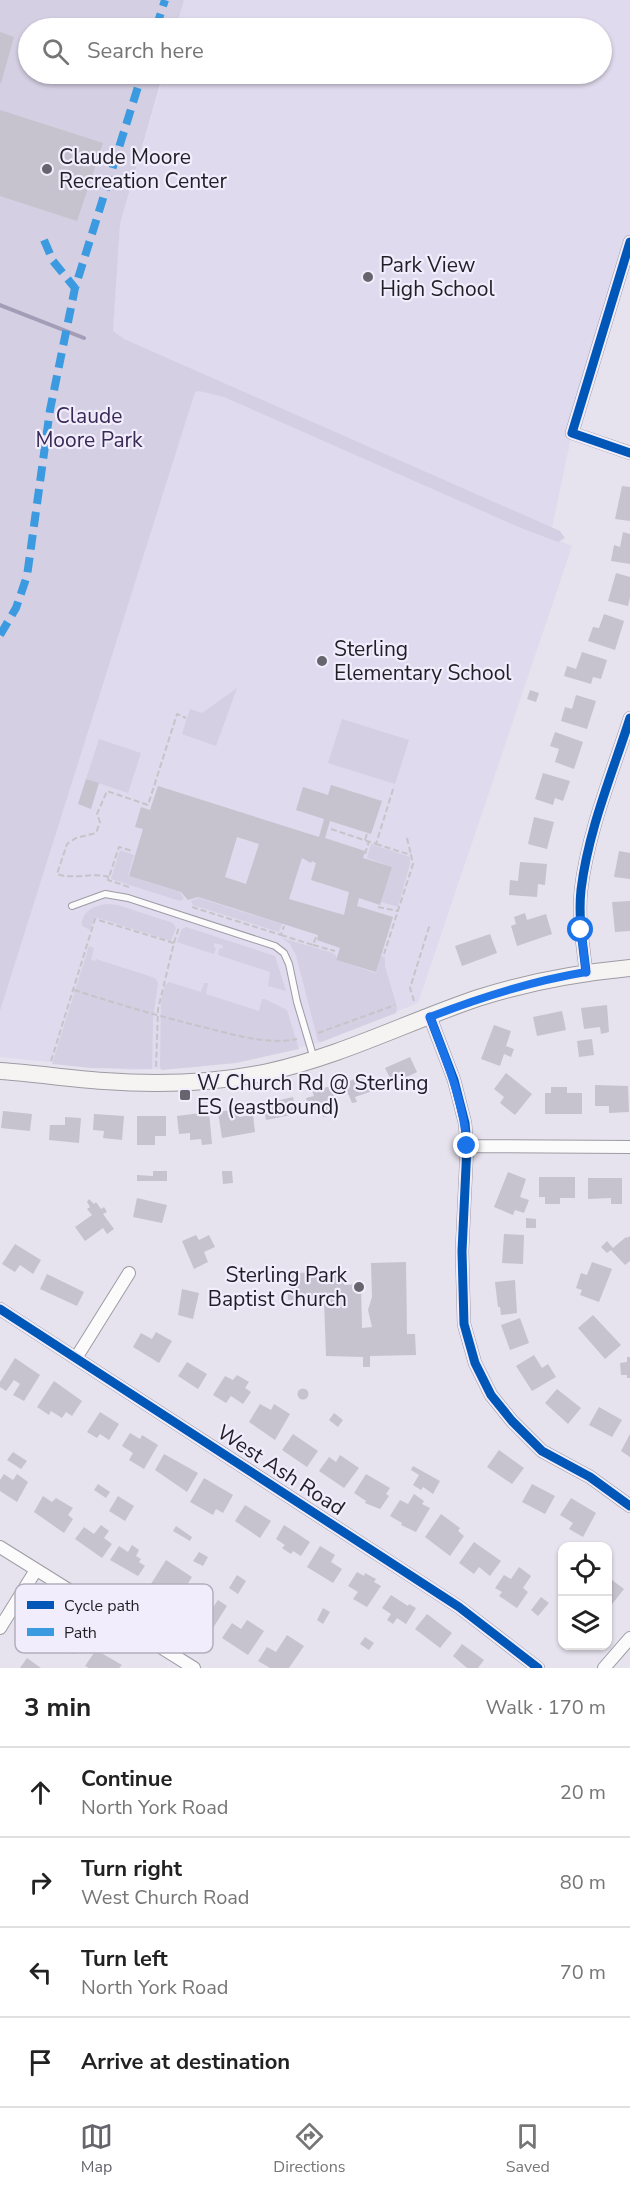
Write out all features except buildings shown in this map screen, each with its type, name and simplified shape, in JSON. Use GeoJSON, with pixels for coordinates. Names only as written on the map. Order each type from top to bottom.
{"type":"FeatureCollection","features":[{"type":"Feature","properties":{"kind":"main road"},"geometry":{"type":"LineString","coordinates":[[0,1071],[105,1082],[156,1083],[207,1080],[266,1072],[333,1055],[478,999],[527,984],[586,972],[630,968]]}},
{"type":"Feature","properties":{"kind":"street"},"geometry":{"type":"LineString","coordinates":[[630,242],[572,433],[630,453]]}},
{"type":"Feature","properties":{"kind":"street"},"geometry":{"type":"LineString","coordinates":[[586,972],[581,930],[581,891],[590,848],[630,718]]}},
{"type":"Feature","properties":{"kind":"street"},"geometry":{"type":"LineString","coordinates":[[430,1017],[454,1080],[465,1123],[467,1146],[462,1251],[464,1324],[475,1363],[491,1395],[512,1421],[542,1451],[590,1477],[630,1506]]}},
{"type":"Feature","properties":{"kind":"street"},"geometry":{"type":"LineString","coordinates":[[467,1146],[630,1147]]}},
{"type":"Feature","properties":{"kind":"street"},"geometry":{"type":"LineString","coordinates":[[76,1358],[129,1273]]}},
{"type":"Feature","properties":{"kind":"street","name":"West Ash Road"},"geometry":{"type":"LineString","coordinates":[[0,1309],[459,1607],[538,1668]]}},
{"type":"Feature","properties":{"kind":"street"},"geometry":{"type":"LineString","coordinates":[[0,1547],[59,1584]]}},
{"type":"Feature","properties":{"kind":"street"},"geometry":{"type":"LineString","coordinates":[[27,1584],[36,1570]]}},
{"type":"Feature","properties":{"kind":"street"},"geometry":{"type":"LineString","coordinates":[[0,1628],[15,1604]]}},
{"type":"Feature","properties":{"kind":"street"},"geometry":{"type":"LineString","coordinates":[[604,1668],[630,1638]]}},
{"type":"Feature","properties":{"kind":"street"},"geometry":{"type":"LineString","coordinates":[[170,1653],[194,1668]]}},
{"type":"Feature","properties":{"kind":"lane"},"geometry":{"type":"LineString","coordinates":[[72,906],[105,894],[128,898],[275,946],[284,953],[289,964],[297,1002],[314,1060]]}},
{"type":"Feature","properties":{"kind":"path"},"geometry":{"type":"LineString","coordinates":[[109,877],[97,874],[68,877],[57,874],[67,844],[76,838],[96,833],[100,822],[97,814],[107,791],[148,805],[177,714],[186,717]]}},
{"type":"Feature","properties":{"kind":"path"},"geometry":{"type":"LineString","coordinates":[[376,844],[394,786]]}},
{"type":"Feature","properties":{"kind":"path"},"geometry":{"type":"LineString","coordinates":[[331,829],[411,855]]}},
{"type":"Feature","properties":{"kind":"path"},"geometry":{"type":"LineString","coordinates":[[365,854],[367,834]]}},
{"type":"Feature","properties":{"kind":"path"},"geometry":{"type":"LineString","coordinates":[[384,954],[413,864],[407,838]]}},
{"type":"Feature","properties":{"kind":"path"},"geometry":{"type":"LineString","coordinates":[[130,888],[108,880],[119,847],[132,851]]}},
{"type":"Feature","properties":{"kind":"path"},"geometry":{"type":"LineString","coordinates":[[186,906],[335,951]]}},
{"type":"Feature","properties":{"kind":"path"},"geometry":{"type":"LineString","coordinates":[[378,907],[398,911]]}},
{"type":"Feature","properties":{"kind":"path"},"geometry":{"type":"LineString","coordinates":[[50,1064],[95,919],[174,943]]}},
{"type":"Feature","properties":{"kind":"path"},"geometry":{"type":"LineString","coordinates":[[414,1001],[410,988],[430,924]]}},
{"type":"Feature","properties":{"kind":"path"},"geometry":{"type":"LineString","coordinates":[[281,935],[284,926]]}},
{"type":"Feature","properties":{"kind":"path"},"geometry":{"type":"LineString","coordinates":[[156,1071],[158,1016],[163,984],[179,927]]}},
{"type":"Feature","properties":{"kind":"path"},"geometry":{"type":"LineString","coordinates":[[313,945],[316,937]]}},
{"type":"Feature","properties":{"kind":"path"},"geometry":{"type":"LineString","coordinates":[[74,990],[158,1016],[235,1035],[286,1041],[297,1039]]}},
{"type":"Feature","properties":{"kind":"path"},"geometry":{"type":"LineString","coordinates":[[318,1033],[395,1005]]}},
{"type":"Feature","properties":{"kind":"shaded area"},"geometry":{"type":"Polygon","coordinates":[[[184,0],[630,0],[630,242],[572,433],[550,537],[572,546],[418,1003],[319,1043],[241,1061],[188,1068],[129,1070],[0,1057],[0,1011],[198,380],[112,340],[120,224],[161,84],[612,84],[612,18],[179,18],[184,0]]]}},
{"type":"Feature","properties":{"kind":"green space","name":"Claude Moore Park"},"geometry":{"type":"Polygon","coordinates":[[[0,0],[184,0],[179,18],[18,18],[18,84],[160,84],[120,224],[113,331],[124,339],[560,531],[565,538],[558,542],[521,528],[224,397],[195,392],[0,1011],[0,0]]]}},
{"type":"Feature","properties":{"kind":"green space"},"geometry":{"type":"Polygon","coordinates":[[[237,688],[216,746],[182,734],[190,709],[202,713],[237,688]]]}},
{"type":"Feature","properties":{"kind":"green space"},"geometry":{"type":"Polygon","coordinates":[[[342,719],[409,740],[395,784],[328,763],[342,719]]]}},
{"type":"Feature","properties":{"kind":"green space"},"geometry":{"type":"Polygon","coordinates":[[[99,739],[141,753],[128,793],[86,779],[99,739]]]}},
{"type":"Feature","properties":{"kind":"green space"},"geometry":{"type":"Polygon","coordinates":[[[371,844],[410,857],[398,907],[381,902],[392,867],[367,858],[371,844]]]}},
{"type":"Feature","properties":{"kind":"green space"},"geometry":{"type":"Polygon","coordinates":[[[120,850],[134,855],[128,876],[180,892],[184,899],[180,901],[111,879],[120,850]]]}},
{"type":"Feature","properties":{"kind":"green space"},"geometry":{"type":"Polygon","coordinates":[[[198,898],[282,924],[279,932],[193,905],[191,901],[198,898]]]}},
{"type":"Feature","properties":{"kind":"green space"},"geometry":{"type":"Polygon","coordinates":[[[118,905],[173,923],[176,928],[171,941],[95,917],[90,930],[82,926],[86,913],[98,906],[118,905]]]}},
{"type":"Feature","properties":{"kind":"green space"},"geometry":{"type":"Polygon","coordinates":[[[186,927],[275,956],[286,991],[268,986],[270,972],[218,955],[219,949],[223,948],[222,945],[214,943],[216,948],[214,954],[177,942],[182,929],[186,927]]]}},
{"type":"Feature","properties":{"kind":"green space"},"geometry":{"type":"Polygon","coordinates":[[[282,938],[333,953],[336,960],[376,973],[381,956],[385,957],[385,966],[397,1007],[396,1013],[321,1042],[318,1041],[296,955],[290,944],[282,938]]]}},
{"type":"Feature","properties":{"kind":"green space"},"geometry":{"type":"Polygon","coordinates":[[[89,946],[94,948],[91,960],[96,959],[155,978],[158,983],[153,1019],[152,1069],[91,1068],[52,1064],[89,946]]]}},
{"type":"Feature","properties":{"kind":"green space"},"geometry":{"type":"Polygon","coordinates":[[[169,982],[201,992],[204,983],[207,983],[206,994],[259,1011],[262,999],[265,999],[287,1010],[299,1049],[236,1063],[161,1070],[161,1001],[165,985],[169,982]]]}},
{"type":"Feature","properties":{"kind":"waterway"},"geometry":{"type":"LineString","coordinates":[[0,305],[84,338]]}},
{"type":"Feature","properties":{"kind":"marked path"},"geometry":{"type":"LineString","coordinates":[[159,18],[165,0]]}},
{"type":"Feature","properties":{"kind":"marked path"},"geometry":{"type":"LineString","coordinates":[[0,635],[16,608],[27,576],[50,410],[75,288],[139,84]]}},
{"type":"Feature","properties":{"kind":"marked path"},"geometry":{"type":"LineString","coordinates":[[44,240],[53,261],[75,288]]}},
{"type":"Feature","properties":{"kind":"cycle path"},"geometry":{"type":"LineString","coordinates":[[630,242],[572,433],[630,453]]}},
{"type":"Feature","properties":{"kind":"cycle path"},"geometry":{"type":"LineString","coordinates":[[586,972],[580,910],[584,868],[601,803],[630,718]]}},
{"type":"Feature","properties":{"kind":"cycle path"},"geometry":{"type":"LineString","coordinates":[[430,1017],[454,1080],[465,1123],[467,1146],[462,1251],[464,1324],[475,1363],[491,1395],[512,1421],[542,1451],[590,1477],[630,1506]]}},
{"type":"Feature","properties":{"kind":"cycle path"},"geometry":{"type":"LineString","coordinates":[[0,1309],[459,1607],[538,1668]]}},
{"type":"Feature","properties":{"kind":"place","name":"Claude Moore Recreation Center"},"geometry":{"type":"Point","coordinates":[47,169]}},
{"type":"Feature","properties":{"kind":"place","name":"Park View High School"},"geometry":{"type":"Point","coordinates":[368,277]}},
{"type":"Feature","properties":{"kind":"place","name":"Sterling Elementary School"},"geometry":{"type":"Point","coordinates":[322,661]}},
{"type":"Feature","properties":{"kind":"place","name":"W Church Rd @ Sterling ES (eastbound)"},"geometry":{"type":"Point","coordinates":[185,1095]}},
{"type":"Feature","properties":{"kind":"place","name":"Sterling Park Baptist Church"},"geometry":{"type":"Point","coordinates":[359,1287]}},
{"type":"Feature","properties":{"kind":"route"},"geometry":{"type":"LineString","coordinates":[[467,1146],[465,1123],[454,1080],[430,1017],[527,984],[586,972],[581,930]]}}]}
